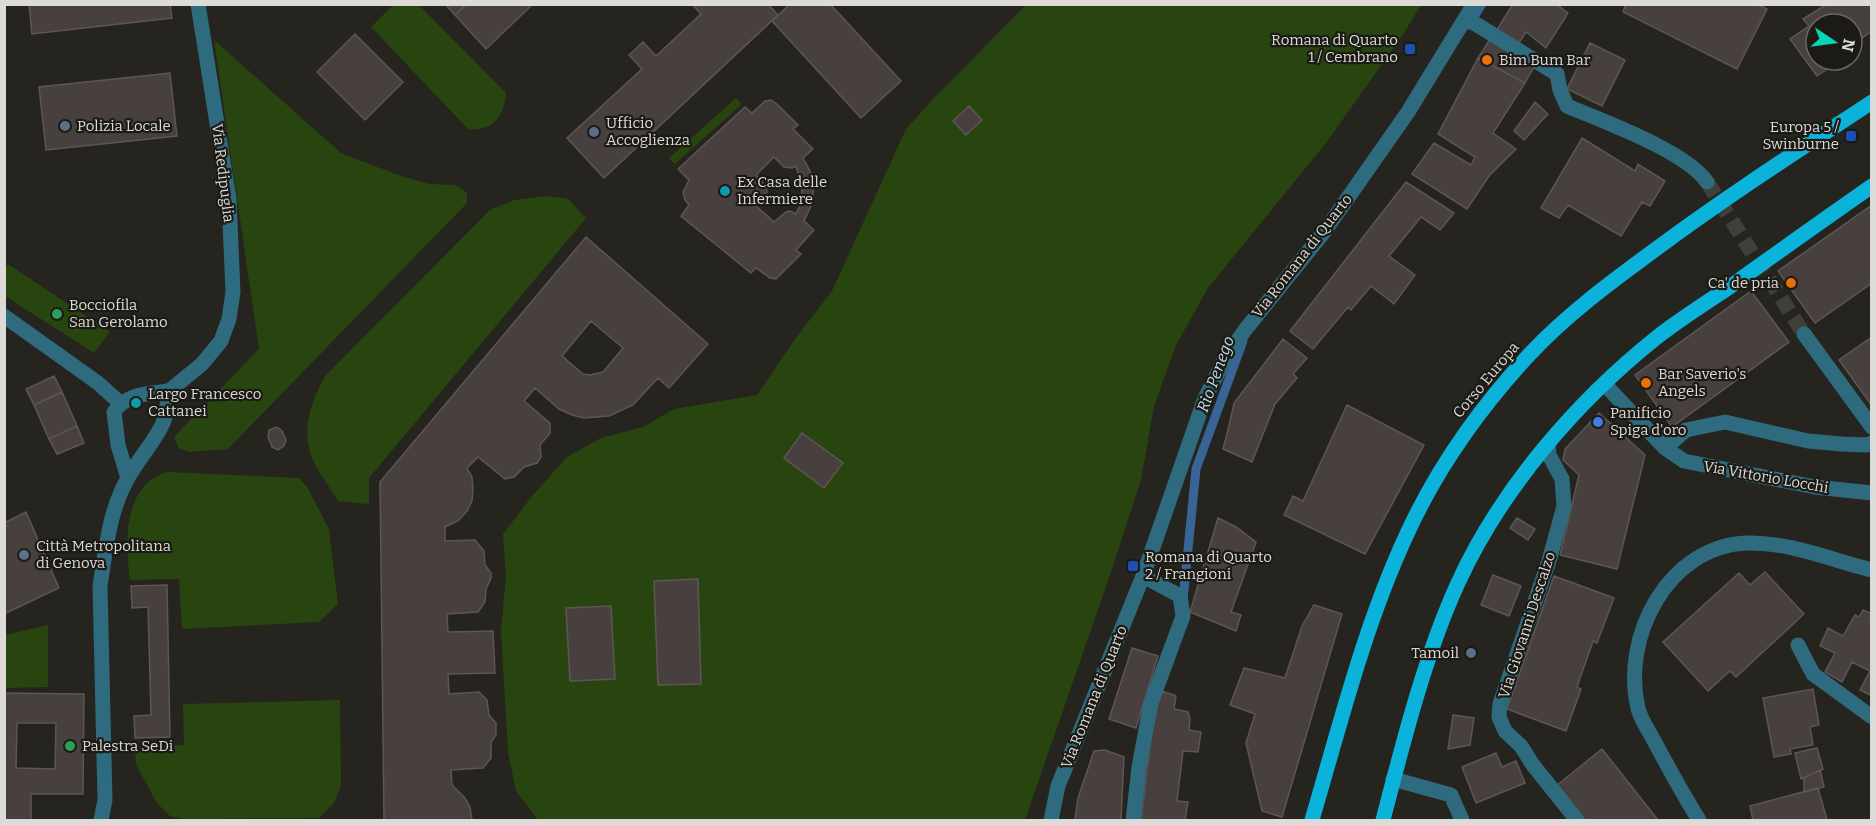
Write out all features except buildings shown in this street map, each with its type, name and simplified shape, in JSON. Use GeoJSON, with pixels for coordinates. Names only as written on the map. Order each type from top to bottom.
{"type":"FeatureCollection","features":[{"type":"Feature","properties":{"kind":"main road","name":"Corso Europa"},"geometry":{"type":"LineString","coordinates":[[1311,820],[1355,673],[1393,568],[1420,508],[1467,429],[1529,355],[1597,292],[1711,208],[1872,102]]}},
{"type":"Feature","properties":{"kind":"main road"},"geometry":{"type":"LineString","coordinates":[[1383,820],[1444,616],[1459,581],[1493,520],[1548,444],[1606,382],[1657,337],[1872,186]]}},
{"type":"Feature","properties":{"kind":"street","name":"Via Redipuglia"},"geometry":{"type":"LineString","coordinates":[[169,391],[202,364],[221,341],[230,319],[233,292],[229,199],[198,4]]}},
{"type":"Feature","properties":{"kind":"street","name":"Via Romana di Quarto"},"geometry":{"type":"LineString","coordinates":[[1051,820],[1058,786],[1143,576],[1205,398],[1245,330],[1331,223],[1408,112],[1470,11],[1557,74],[1560,90],[1567,106],[1634,134],[1668,152],[1704,178]]}},
{"type":"Feature","properties":{"kind":"street"},"geometry":{"type":"LineString","coordinates":[[4,316],[98,383],[120,403]]}},
{"type":"Feature","properties":{"kind":"street"},"geometry":{"type":"LineString","coordinates":[[1804,334],[1872,427]]}},
{"type":"Feature","properties":{"kind":"street","name":"Via Vittorio Locchi"},"geometry":{"type":"LineString","coordinates":[[1606,382],[1610,390],[1665,448],[1684,461],[1815,487],[1872,493]]}},
{"type":"Feature","properties":{"kind":"street"},"geometry":{"type":"LineString","coordinates":[[101,820],[105,800],[100,586],[111,518],[128,478],[153,442],[164,421],[169,391],[135,396],[120,403],[114,412],[114,426],[128,478]]}},
{"type":"Feature","properties":{"kind":"street"},"geometry":{"type":"LineString","coordinates":[[1665,448],[1686,430],[1725,422],[1808,441],[1867,445],[1872,442]]}},
{"type":"Feature","properties":{"kind":"street","name":"Via Giovanni Descalzo"},"geometry":{"type":"LineString","coordinates":[[1548,444],[1549,455],[1562,479],[1564,506],[1549,561],[1500,704],[1499,717],[1505,730],[1521,746],[1576,820]]}},
{"type":"Feature","properties":{"kind":"street"},"geometry":{"type":"LineString","coordinates":[[1698,820],[1638,710],[1635,682],[1637,649],[1646,619],[1660,592],[1680,569],[1701,556],[1725,547],[1747,543],[1788,547],[1872,570]]}},
{"type":"Feature","properties":{"kind":"street"},"geometry":{"type":"LineString","coordinates":[[1133,820],[1150,703],[1183,616],[1180,596],[1143,576]]}},
{"type":"Feature","properties":{"kind":"street"},"geometry":{"type":"LineString","coordinates":[[1798,645],[1813,674],[1872,717]]}},
{"type":"Feature","properties":{"kind":"street"},"geometry":{"type":"LineString","coordinates":[[1394,779],[1451,795],[1462,820]]}},
{"type":"Feature","properties":{"kind":"green space"},"geometry":{"type":"Polygon","coordinates":[[[394,4],[419,5],[506,93],[503,109],[496,121],[484,128],[468,129],[371,27],[394,4]]]}},
{"type":"Feature","properties":{"kind":"green space"},"geometry":{"type":"Polygon","coordinates":[[[1026,5],[1421,5],[1402,36],[1326,143],[1208,288],[1176,345],[1154,406],[1141,480],[1025,820],[538,820],[516,791],[508,752],[501,631],[506,576],[503,534],[533,495],[567,457],[601,438],[643,427],[674,409],[757,395],[795,339],[832,291],[906,129],[1026,5]]]}},
{"type":"Feature","properties":{"kind":"green space"},"geometry":{"type":"Polygon","coordinates":[[[214,40],[341,153],[398,175],[429,184],[455,185],[467,194],[467,203],[228,449],[189,452],[179,448],[174,437],[259,349],[214,40]]]}},
{"type":"Feature","properties":{"kind":"green space"},"geometry":{"type":"Polygon","coordinates":[[[736,98],[742,104],[675,164],[669,158],[736,98]]]}},
{"type":"Feature","properties":{"kind":"green space"},"geometry":{"type":"Polygon","coordinates":[[[546,196],[568,199],[586,218],[369,478],[369,504],[338,501],[315,464],[310,452],[307,432],[310,412],[326,375],[490,210],[514,200],[546,196]]]}},
{"type":"Feature","properties":{"kind":"green space","name":"Bocciofila San Gerolamo"},"geometry":{"type":"Polygon","coordinates":[[[8,264],[110,332],[94,353],[5,296],[5,269],[8,264]]]}},
{"type":"Feature","properties":{"kind":"green space"},"geometry":{"type":"Polygon","coordinates":[[[167,472],[299,478],[307,487],[329,529],[338,604],[319,622],[182,629],[179,579],[130,580],[127,543],[133,505],[148,482],[167,472]]]}},
{"type":"Feature","properties":{"kind":"green space"},"geometry":{"type":"Polygon","coordinates":[[[48,625],[48,687],[5,688],[5,635],[48,625]]]}},
{"type":"Feature","properties":{"kind":"green space"},"geometry":{"type":"Polygon","coordinates":[[[340,700],[341,785],[334,803],[319,818],[185,819],[170,816],[156,802],[136,764],[135,747],[184,745],[183,704],[340,700]]]}},
{"type":"Feature","properties":{"kind":"waterway","name":"Rio Penego"},"geometry":{"type":"LineString","coordinates":[[1469,25],[1482,4]]}},
{"type":"Feature","properties":{"kind":"waterway","name":"Rio Penego"},"geometry":{"type":"LineString","coordinates":[[1183,600],[1196,469],[1243,341]]}},
{"type":"Feature","properties":{"kind":"tunnel"},"geometry":{"type":"LineString","coordinates":[[1707,182],[1804,334]]}},
{"type":"Feature","properties":{"kind":"place","name":"Romana di Quarto 1 / Cembrano"},"geometry":{"type":"Point","coordinates":[1410,49]}},
{"type":"Feature","properties":{"kind":"place","name":"Bim Bum Bar"},"geometry":{"type":"Point","coordinates":[1487,60]}},
{"type":"Feature","properties":{"kind":"place","name":"Polizia Locale"},"geometry":{"type":"Point","coordinates":[65,126]}},
{"type":"Feature","properties":{"kind":"place","name":"Ufficio Accoglienza"},"geometry":{"type":"Point","coordinates":[594,132]}},
{"type":"Feature","properties":{"kind":"place","name":"Europa 5 / Swinburne"},"geometry":{"type":"Point","coordinates":[1851,136]}},
{"type":"Feature","properties":{"kind":"place","name":"Ex Casa delle Infermiere"},"geometry":{"type":"Point","coordinates":[725,191]}},
{"type":"Feature","properties":{"kind":"place","name":"Ca' de pria"},"geometry":{"type":"Point","coordinates":[1791,283]}},
{"type":"Feature","properties":{"kind":"place","name":"Bocciofila San Gerolamo"},"geometry":{"type":"Point","coordinates":[57,314]}},
{"type":"Feature","properties":{"kind":"place","name":"Bar Saverio's Angels"},"geometry":{"type":"Point","coordinates":[1646,383]}},
{"type":"Feature","properties":{"kind":"place","name":"Largo Francesco Cattanei"},"geometry":{"type":"Point","coordinates":[136,403]}},
{"type":"Feature","properties":{"kind":"place","name":"Panificio Spiga d'oro"},"geometry":{"type":"Point","coordinates":[1598,422]}},
{"type":"Feature","properties":{"kind":"place","name":"Città Metropolitana di Genova"},"geometry":{"type":"Point","coordinates":[24,555]}},
{"type":"Feature","properties":{"kind":"place","name":"Romana di Quarto 2 / Frangioni"},"geometry":{"type":"Point","coordinates":[1133,566]}},
{"type":"Feature","properties":{"kind":"place","name":"Tamoil"},"geometry":{"type":"Point","coordinates":[1471,653]}},
{"type":"Feature","properties":{"kind":"place","name":"Palestra SeDi"},"geometry":{"type":"Point","coordinates":[70,746]}}]}
